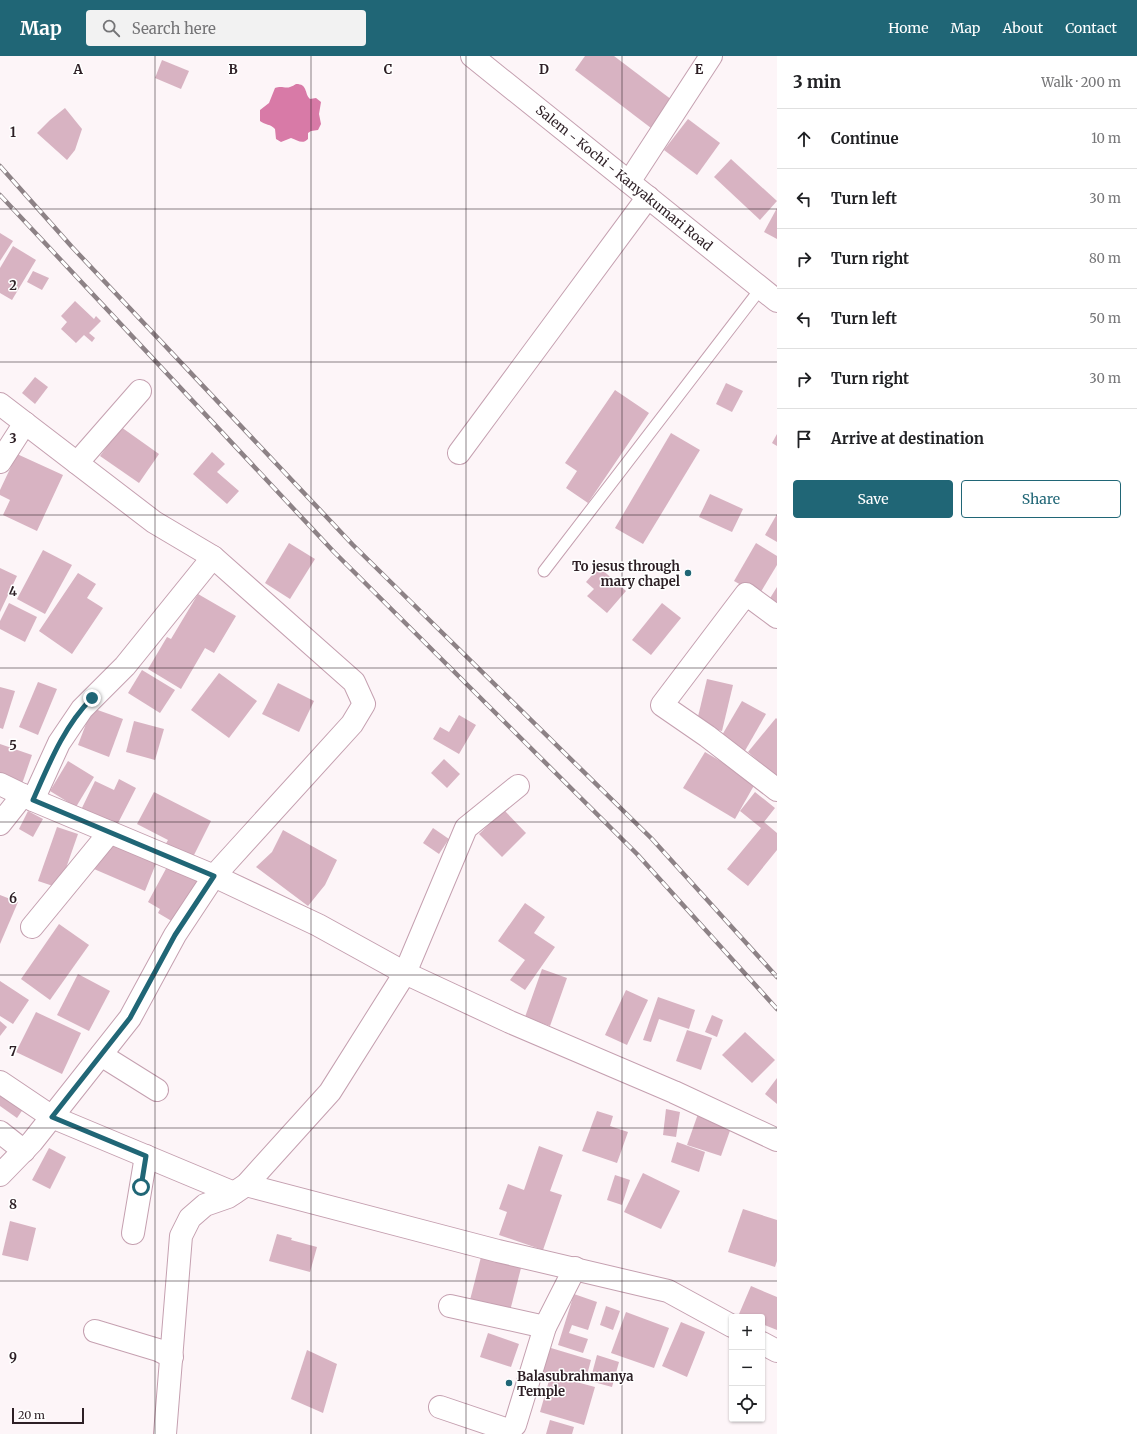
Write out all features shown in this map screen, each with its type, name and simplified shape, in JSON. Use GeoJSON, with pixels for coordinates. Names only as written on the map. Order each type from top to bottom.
{"type":"FeatureCollection","features":[{"type":"Feature","properties":{"kind":"street","name":"Salem - Kochi - Kanyakumari Road"},"geometry":{"type":"LineString","coordinates":[[472,56],[769,294]]}},
{"type":"Feature","properties":{"kind":"street"},"geometry":{"type":"LineString","coordinates":[[629,182],[711,56]]}},
{"type":"Feature","properties":{"kind":"street"},"geometry":{"type":"LineString","coordinates":[[459,453],[648,197]]}},
{"type":"Feature","properties":{"kind":"street"},"geometry":{"type":"LineString","coordinates":[[77,463],[140,391]]}},
{"type":"Feature","properties":{"kind":"street"},"geometry":{"type":"LineString","coordinates":[[0,404],[154,522],[213,557],[354,682],[364,704],[352,724],[214,876],[175,935],[130,1018],[24,1151],[0,1175]]}},
{"type":"Feature","properties":{"kind":"street"},"geometry":{"type":"LineString","coordinates":[[0,462],[25,423]]}},
{"type":"Feature","properties":{"kind":"street"},"geometry":{"type":"LineString","coordinates":[[0,824],[28,798],[59,743],[82,709],[125,666],[213,557]]}},
{"type":"Feature","properties":{"kind":"street"},"geometry":{"type":"LineString","coordinates":[[777,617],[746,594],[662,705],[707,736],[777,790]]}},
{"type":"Feature","properties":{"kind":"street"},"geometry":{"type":"LineString","coordinates":[[0,784],[28,798],[214,876],[318,925],[405,973],[510,1022],[674,1092],[777,1140]]}},
{"type":"Feature","properties":{"kind":"street"},"geometry":{"type":"LineString","coordinates":[[165,1434],[181,1236],[190,1218],[205,1205],[228,1197],[240,1189],[330,1092],[405,973],[466,828],[518,786]]}},
{"type":"Feature","properties":{"kind":"street"},"geometry":{"type":"LineString","coordinates":[[32,927],[110,832]]}},
{"type":"Feature","properties":{"kind":"street"},"geometry":{"type":"LineString","coordinates":[[101,1055],[158,1090]]}},
{"type":"Feature","properties":{"kind":"street"},"geometry":{"type":"LineString","coordinates":[[0,1082],[52,1117],[146,1156],[240,1189],[668,1291],[729,1324]]}},
{"type":"Feature","properties":{"kind":"street"},"geometry":{"type":"LineString","coordinates":[[0,1132],[24,1151]]}},
{"type":"Feature","properties":{"kind":"street"},"geometry":{"type":"LineString","coordinates":[[133,1233],[146,1156]]}},
{"type":"Feature","properties":{"kind":"street"},"geometry":{"type":"LineString","coordinates":[[440,1407],[508,1430],[515,1425],[545,1327],[575,1268]]}},
{"type":"Feature","properties":{"kind":"street"},"geometry":{"type":"LineString","coordinates":[[450,1306],[545,1327]]}},
{"type":"Feature","properties":{"kind":"street"},"geometry":{"type":"LineString","coordinates":[[95,1331],[158,1350],[172,1357]]}},
{"type":"Feature","properties":{"kind":"street"},"geometry":{"type":"LineString","coordinates":[[765,1345],[777,1351]]}},
{"type":"Feature","properties":{"kind":"lane"},"geometry":{"type":"LineString","coordinates":[[544,571],[769,294]]}},
{"type":"Feature","properties":{"kind":"shaded area"},"geometry":{"type":"Polygon","coordinates":[[[300,84],[304,87],[310,99],[316,98],[321,102],[319,114],[321,124],[318,130],[308,133],[308,139],[304,142],[291,138],[281,142],[276,139],[275,129],[273,127],[260,121],[260,110],[269,103],[275,88],[287,88],[300,84]]]}},
{"type":"Feature","properties":{"kind":"building"},"geometry":{"type":"Polygon","coordinates":[[[585,56],[614,56],[672,100],[651,128],[575,70],[585,56]]]}},
{"type":"Feature","properties":{"kind":"building"},"geometry":{"type":"Polygon","coordinates":[[[162,60],[189,71],[181,89],[155,78],[162,60]]]}},
{"type":"Feature","properties":{"kind":"building"},"geometry":{"type":"Polygon","coordinates":[[[65,108],[82,129],[75,150],[67,160],[37,133],[65,108]]]}},
{"type":"Feature","properties":{"kind":"building"},"geometry":{"type":"Polygon","coordinates":[[[688,119],[720,143],[697,175],[664,150],[688,119]]]}},
{"type":"Feature","properties":{"kind":"building"},"geometry":{"type":"Polygon","coordinates":[[[731,159],[777,201],[760,220],[714,177],[731,159]]]}},
{"type":"Feature","properties":{"kind":"building"},"geometry":{"type":"Polygon","coordinates":[[[777,208],[777,239],[764,232],[777,208]]]}},
{"type":"Feature","properties":{"kind":"building"},"geometry":{"type":"Polygon","coordinates":[[[0,233],[13,241],[0,261],[0,233]]]}},
{"type":"Feature","properties":{"kind":"building"},"geometry":{"type":"Polygon","coordinates":[[[13,246],[36,260],[12,300],[0,293],[0,268],[13,246]]]}},
{"type":"Feature","properties":{"kind":"building"},"geometry":{"type":"Polygon","coordinates":[[[33,271],[49,278],[42,290],[27,282],[33,271]]]}},
{"type":"Feature","properties":{"kind":"building"},"geometry":{"type":"Polygon","coordinates":[[[75,301],[94,319],[96,316],[101,321],[89,333],[95,338],[92,342],[84,335],[76,343],[61,329],[67,322],[61,316],[75,301]]]}},
{"type":"Feature","properties":{"kind":"building"},"geometry":{"type":"Polygon","coordinates":[[[35,377],[48,387],[35,404],[22,393],[35,377]]]}},
{"type":"Feature","properties":{"kind":"building"},"geometry":{"type":"Polygon","coordinates":[[[726,383],[743,391],[732,412],[716,404],[726,383]]]}},
{"type":"Feature","properties":{"kind":"building"},"geometry":{"type":"Polygon","coordinates":[[[615,390],[649,413],[588,503],[566,488],[577,471],[565,463],[615,390]]]}},
{"type":"Feature","properties":{"kind":"building"},"geometry":{"type":"Polygon","coordinates":[[[121,427],[159,454],[139,483],[100,456],[121,427]]]}},
{"type":"Feature","properties":{"kind":"building"},"geometry":{"type":"Polygon","coordinates":[[[671,433],[700,450],[643,544],[615,528],[671,433]]]}},
{"type":"Feature","properties":{"kind":"building"},"geometry":{"type":"Polygon","coordinates":[[[777,434],[777,446],[772,443],[777,434]]]}},
{"type":"Feature","properties":{"kind":"building"},"geometry":{"type":"Polygon","coordinates":[[[212,452],[225,464],[217,472],[239,491],[227,504],[193,474],[212,452]]]}},
{"type":"Feature","properties":{"kind":"building"},"geometry":{"type":"Polygon","coordinates":[[[17,454],[63,475],[37,531],[3,515],[10,500],[0,495],[0,490],[17,454]]]}},
{"type":"Feature","properties":{"kind":"building"},"geometry":{"type":"Polygon","coordinates":[[[710,494],[743,509],[732,532],[699,517],[710,494]]]}},
{"type":"Feature","properties":{"kind":"building"},"geometry":{"type":"Polygon","coordinates":[[[777,514],[777,542],[765,535],[777,514]]]}},
{"type":"Feature","properties":{"kind":"building"},"geometry":{"type":"Polygon","coordinates":[[[289,543],[315,559],[290,599],[265,583],[289,543]]]}},
{"type":"Feature","properties":{"kind":"building"},"geometry":{"type":"Polygon","coordinates":[[[756,543],[777,556],[777,565],[759,595],[734,581],[756,543]]]}},
{"type":"Feature","properties":{"kind":"building"},"geometry":{"type":"Polygon","coordinates":[[[43,550],[72,565],[45,614],[17,599],[43,550]]]}},
{"type":"Feature","properties":{"kind":"building"},"geometry":{"type":"Polygon","coordinates":[[[599,567],[626,591],[607,613],[587,596],[594,589],[586,582],[599,567]]]}},
{"type":"Feature","properties":{"kind":"building"},"geometry":{"type":"Polygon","coordinates":[[[0,568],[17,576],[0,612],[0,568]]]}},
{"type":"Feature","properties":{"kind":"building"},"geometry":{"type":"Polygon","coordinates":[[[78,573],[96,584],[87,598],[103,608],[72,654],[39,631],[78,573]]]}},
{"type":"Feature","properties":{"kind":"building"},"geometry":{"type":"Polygon","coordinates":[[[777,587],[777,609],[767,603],[777,587]]]}},
{"type":"Feature","properties":{"kind":"building"},"geometry":{"type":"Polygon","coordinates":[[[198,594],[236,616],[214,653],[205,648],[181,689],[148,669],[167,637],[171,639],[198,594]]]}},
{"type":"Feature","properties":{"kind":"building"},"geometry":{"type":"Polygon","coordinates":[[[9,603],[37,617],[25,642],[0,629],[0,621],[9,603]]]}},
{"type":"Feature","properties":{"kind":"building"},"geometry":{"type":"Polygon","coordinates":[[[662,603],[681,618],[651,655],[632,640],[662,603]]]}},
{"type":"Feature","properties":{"kind":"building"},"geometry":{"type":"Polygon","coordinates":[[[142,670],[175,690],[160,713],[128,693],[142,670]]]}},
{"type":"Feature","properties":{"kind":"building"},"geometry":{"type":"Polygon","coordinates":[[[219,673],[257,701],[229,738],[191,710],[219,673]]]}},
{"type":"Feature","properties":{"kind":"building"},"geometry":{"type":"Polygon","coordinates":[[[707,679],[733,685],[722,731],[696,725],[707,679]]]}},
{"type":"Feature","properties":{"kind":"building"},"geometry":{"type":"Polygon","coordinates":[[[38,682],[57,689],[38,735],[19,727],[38,682]]]}},
{"type":"Feature","properties":{"kind":"building"},"geometry":{"type":"Polygon","coordinates":[[[278,683],[314,701],[299,732],[262,714],[278,683]]]}},
{"type":"Feature","properties":{"kind":"building"},"geometry":{"type":"Polygon","coordinates":[[[0,687],[15,691],[3,729],[0,728],[0,687]]]}},
{"type":"Feature","properties":{"kind":"building"},"geometry":{"type":"Polygon","coordinates":[[[742,701],[766,714],[742,756],[718,742],[742,701]]]}},
{"type":"Feature","properties":{"kind":"building"},"geometry":{"type":"Polygon","coordinates":[[[92,708],[123,719],[109,757],[78,745],[92,708]]]}},
{"type":"Feature","properties":{"kind":"building"},"geometry":{"type":"Polygon","coordinates":[[[459,715],[476,725],[459,754],[433,739],[440,727],[449,732],[459,715]]]}},
{"type":"Feature","properties":{"kind":"building"},"geometry":{"type":"Polygon","coordinates":[[[776,718],[777,719],[777,777],[748,752],[776,718]]]}},
{"type":"Feature","properties":{"kind":"building"},"geometry":{"type":"Polygon","coordinates":[[[134,721],[164,729],[155,760],[126,752],[134,721]]]}},
{"type":"Feature","properties":{"kind":"building"},"geometry":{"type":"Polygon","coordinates":[[[0,744],[32,755],[22,784],[0,776],[0,744]]]}},
{"type":"Feature","properties":{"kind":"building"},"geometry":{"type":"Polygon","coordinates":[[[705,752],[756,782],[735,819],[683,788],[705,752]]]}},
{"type":"Feature","properties":{"kind":"building"},"geometry":{"type":"Polygon","coordinates":[[[444,759],[460,774],[447,788],[431,773],[444,759]]]}},
{"type":"Feature","properties":{"kind":"building"},"geometry":{"type":"Polygon","coordinates":[[[68,761],[94,777],[76,807],[50,791],[68,761]]]}},
{"type":"Feature","properties":{"kind":"building"},"geometry":{"type":"Polygon","coordinates":[[[119,779],[136,788],[115,829],[80,812],[95,781],[114,790],[119,779]]]}},
{"type":"Feature","properties":{"kind":"building"},"geometry":{"type":"Polygon","coordinates":[[[154,792],[211,821],[191,861],[164,847],[168,840],[137,824],[154,792]]]}},
{"type":"Feature","properties":{"kind":"building"},"geometry":{"type":"Polygon","coordinates":[[[755,792],[775,808],[764,822],[777,833],[777,850],[748,886],[727,869],[761,828],[740,811],[755,792]]]}},
{"type":"Feature","properties":{"kind":"building"},"geometry":{"type":"Polygon","coordinates":[[[504,810],[526,833],[502,857],[479,834],[504,810]]]}},
{"type":"Feature","properties":{"kind":"building"},"geometry":{"type":"Polygon","coordinates":[[[28,811],[43,819],[33,837],[19,829],[28,811]]]}},
{"type":"Feature","properties":{"kind":"building"},"geometry":{"type":"Polygon","coordinates":[[[57,827],[78,834],[59,888],[38,881],[57,827]]]}},
{"type":"Feature","properties":{"kind":"building"},"geometry":{"type":"Polygon","coordinates":[[[433,828],[449,839],[439,854],[423,843],[433,828]]]}},
{"type":"Feature","properties":{"kind":"building"},"geometry":{"type":"Polygon","coordinates":[[[283,830],[337,860],[325,885],[308,906],[256,867],[272,852],[283,830]]]}},
{"type":"Feature","properties":{"kind":"building"},"geometry":{"type":"Polygon","coordinates":[[[106,839],[157,861],[145,891],[94,869],[106,839]]]}},
{"type":"Feature","properties":{"kind":"building"},"geometry":{"type":"Polygon","coordinates":[[[168,865],[199,881],[175,923],[158,913],[160,909],[148,902],[168,865]]]}},
{"type":"Feature","properties":{"kind":"building"},"geometry":{"type":"Polygon","coordinates":[[[0,895],[18,902],[0,944],[0,895]]]}},
{"type":"Feature","properties":{"kind":"building"},"geometry":{"type":"Polygon","coordinates":[[[525,903],[545,917],[534,933],[555,947],[525,990],[510,980],[525,960],[498,941],[525,903]]]}},
{"type":"Feature","properties":{"kind":"building"},"geometry":{"type":"Polygon","coordinates":[[[59,924],[89,945],[50,1000],[21,979],[59,924]]]}},
{"type":"Feature","properties":{"kind":"building"},"geometry":{"type":"Polygon","coordinates":[[[542,969],[567,978],[550,1026],[525,1017],[542,969]]]}},
{"type":"Feature","properties":{"kind":"building"},"geometry":{"type":"Polygon","coordinates":[[[78,974],[110,991],[89,1031],[57,1015],[78,974]]]}},
{"type":"Feature","properties":{"kind":"building"},"geometry":{"type":"Polygon","coordinates":[[[0,981],[29,1000],[13,1024],[0,1016],[0,981]]]}},
{"type":"Feature","properties":{"kind":"building"},"geometry":{"type":"Polygon","coordinates":[[[626,990],[648,1000],[627,1045],[605,1035],[626,990]]]}},
{"type":"Feature","properties":{"kind":"building"},"geometry":{"type":"Polygon","coordinates":[[[658,997],[695,1010],[689,1029],[659,1019],[651,1042],[643,1040],[658,997]]]}},
{"type":"Feature","properties":{"kind":"building"},"geometry":{"type":"Polygon","coordinates":[[[36,1012],[81,1033],[62,1074],[16,1052],[36,1012]]]}},
{"type":"Feature","properties":{"kind":"building"},"geometry":{"type":"Polygon","coordinates":[[[712,1015],[723,1020],[717,1037],[705,1032],[712,1015]]]}},
{"type":"Feature","properties":{"kind":"building"},"geometry":{"type":"Polygon","coordinates":[[[0,1021],[7,1027],[0,1036],[0,1021]]]}},
{"type":"Feature","properties":{"kind":"building"},"geometry":{"type":"Polygon","coordinates":[[[687,1030],[712,1038],[701,1070],[676,1061],[687,1030]]]}},
{"type":"Feature","properties":{"kind":"building"},"geometry":{"type":"Polygon","coordinates":[[[745,1032],[775,1060],[752,1083],[722,1055],[745,1032]]]}},
{"type":"Feature","properties":{"kind":"building"},"geometry":{"type":"Polygon","coordinates":[[[777,1078],[777,1104],[765,1094],[777,1078]]]}},
{"type":"Feature","properties":{"kind":"building"},"geometry":{"type":"Polygon","coordinates":[[[0,1088],[26,1105],[17,1118],[0,1106],[0,1088]]]}},
{"type":"Feature","properties":{"kind":"building"},"geometry":{"type":"Polygon","coordinates":[[[666,1109],[680,1112],[676,1137],[663,1135],[666,1109]]]}},
{"type":"Feature","properties":{"kind":"building"},"geometry":{"type":"Polygon","coordinates":[[[597,1111],[613,1116],[610,1126],[628,1132],[617,1163],[582,1151],[597,1111]]]}},
{"type":"Feature","properties":{"kind":"building"},"geometry":{"type":"Polygon","coordinates":[[[698,1114],[732,1125],[721,1156],[687,1145],[698,1114]]]}},
{"type":"Feature","properties":{"kind":"building"},"geometry":{"type":"Polygon","coordinates":[[[677,1142],[705,1152],[699,1172],[671,1162],[677,1142]]]}},
{"type":"Feature","properties":{"kind":"building"},"geometry":{"type":"Polygon","coordinates":[[[539,1146],[563,1155],[550,1191],[562,1195],[543,1250],[499,1235],[507,1212],[499,1209],[508,1184],[524,1190],[539,1146]]]}},
{"type":"Feature","properties":{"kind":"building"},"geometry":{"type":"Polygon","coordinates":[[[49,1148],[66,1157],[50,1189],[32,1180],[49,1148]]]}},
{"type":"Feature","properties":{"kind":"building"},"geometry":{"type":"Polygon","coordinates":[[[643,1173],[680,1191],[661,1229],[624,1212],[643,1173]]]}},
{"type":"Feature","properties":{"kind":"building"},"geometry":{"type":"Polygon","coordinates":[[[615,1175],[630,1180],[622,1205],[607,1200],[615,1175]]]}},
{"type":"Feature","properties":{"kind":"building"},"geometry":{"type":"Polygon","coordinates":[[[743,1209],[777,1220],[777,1261],[775,1267],[728,1252],[743,1209]]]}},
{"type":"Feature","properties":{"kind":"building"},"geometry":{"type":"Polygon","coordinates":[[[10,1221],[36,1228],[28,1261],[2,1255],[10,1221]]]}},
{"type":"Feature","properties":{"kind":"building"},"geometry":{"type":"Polygon","coordinates":[[[277,1234],[292,1238],[291,1240],[317,1247],[310,1272],[269,1261],[277,1234]]]}},
{"type":"Feature","properties":{"kind":"building"},"geometry":{"type":"Polygon","coordinates":[[[481,1257],[521,1268],[510,1311],[470,1300],[481,1257]]]}},
{"type":"Feature","properties":{"kind":"building"},"geometry":{"type":"Polygon","coordinates":[[[751,1286],[777,1297],[777,1330],[765,1325],[765,1314],[739,1314],[751,1286]]]}},
{"type":"Feature","properties":{"kind":"building"},"geometry":{"type":"Polygon","coordinates":[[[574,1294],[597,1302],[588,1330],[572,1325],[569,1333],[588,1339],[583,1353],[558,1345],[574,1294]]]}},
{"type":"Feature","properties":{"kind":"building"},"geometry":{"type":"Polygon","coordinates":[[[606,1306],[620,1311],[613,1330],[600,1325],[606,1306]]]}},
{"type":"Feature","properties":{"kind":"building"},"geometry":{"type":"Polygon","coordinates":[[[626,1312],[669,1328],[654,1368],[611,1353],[626,1312]]]}},
{"type":"Feature","properties":{"kind":"building"},"geometry":{"type":"Polygon","coordinates":[[[681,1322],[705,1332],[687,1377],[662,1366],[681,1322]]]}},
{"type":"Feature","properties":{"kind":"building"},"geometry":{"type":"Polygon","coordinates":[[[488,1333],[519,1344],[511,1367],[480,1357],[488,1333]]]}},
{"type":"Feature","properties":{"kind":"building"},"geometry":{"type":"Polygon","coordinates":[[[541,1345],[591,1360],[586,1379],[559,1372],[558,1377],[595,1387],[584,1425],[540,1412],[550,1377],[534,1373],[541,1345]]]}},
{"type":"Feature","properties":{"kind":"building"},"geometry":{"type":"Polygon","coordinates":[[[307,1350],[337,1364],[323,1413],[291,1399],[307,1350]]]}},
{"type":"Feature","properties":{"kind":"building"},"geometry":{"type":"Polygon","coordinates":[[[597,1355],[619,1362],[612,1387],[590,1381],[597,1355]]]}},
{"type":"Feature","properties":{"kind":"building"},"geometry":{"type":"Polygon","coordinates":[[[550,1420],[574,1427],[572,1434],[546,1434],[550,1420]]]}},
{"type":"Feature","properties":{"kind":"railway"},"geometry":{"type":"LineString","coordinates":[[0,166],[72,247],[353,545],[652,839],[777,977]]}},
{"type":"Feature","properties":{"kind":"railway"},"geometry":{"type":"LineString","coordinates":[[0,195],[334,552],[637,854],[777,1009]]}},
{"type":"Feature","properties":{"kind":"place","name":"To jesus through mary chapel"},"geometry":{"type":"Point","coordinates":[688,573]}},
{"type":"Feature","properties":{"kind":"place","name":"Balasubrahmanya Temple"},"geometry":{"type":"Point","coordinates":[509,1383]}},
{"type":"Feature","properties":{"kind":"route"},"geometry":{"type":"LineString","coordinates":[[92,698],[82,709],[59,743],[33,800],[214,876],[175,935],[130,1018],[52,1117],[146,1156],[141,1187]]}}]}
